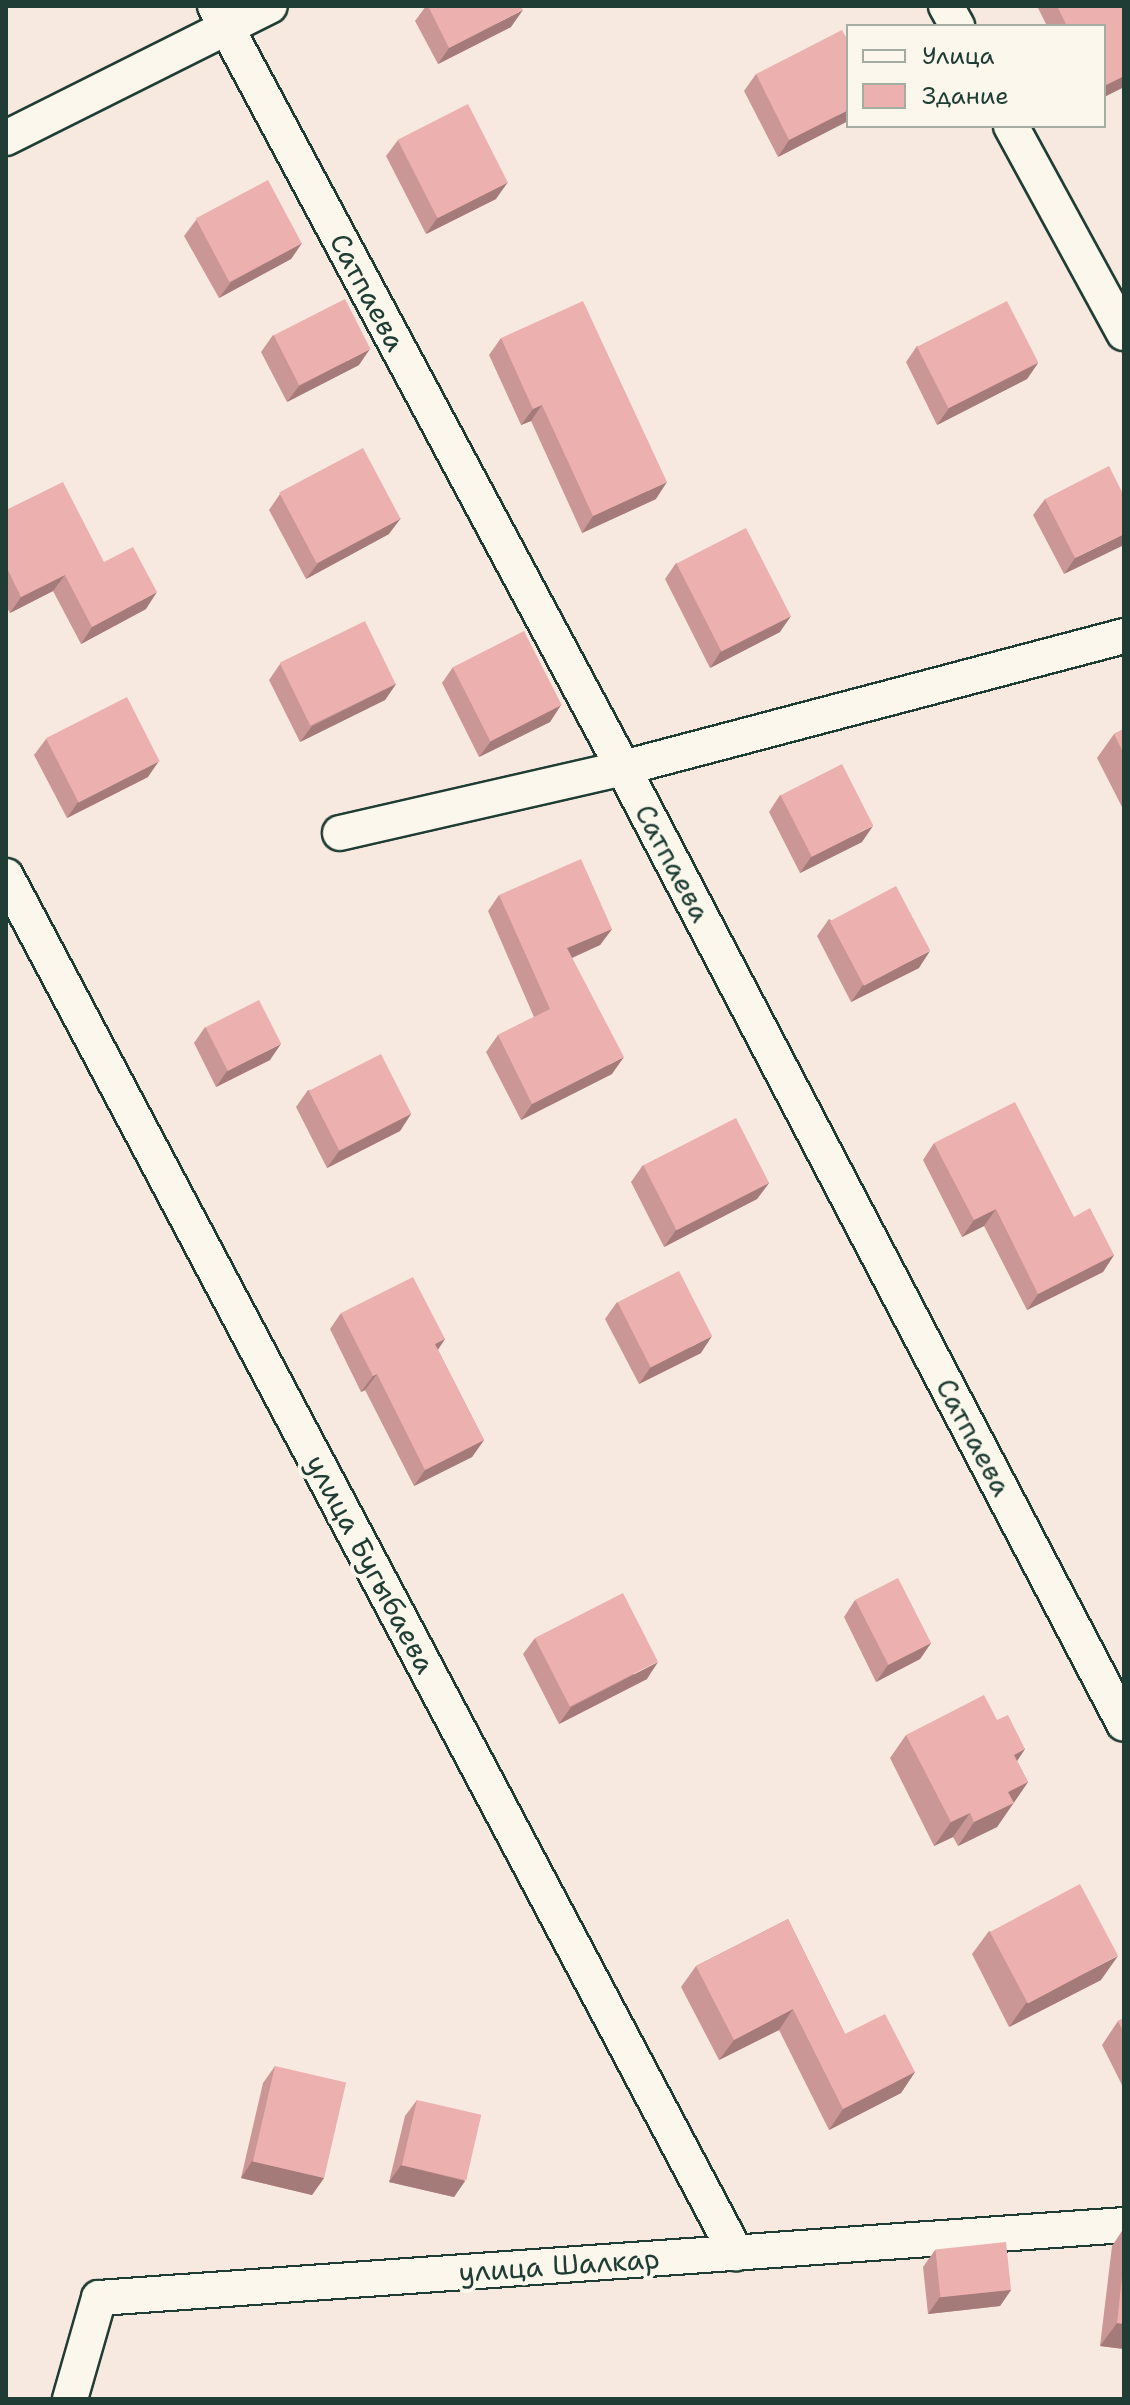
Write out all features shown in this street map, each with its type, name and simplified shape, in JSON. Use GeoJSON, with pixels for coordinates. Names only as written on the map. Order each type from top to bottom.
{"type":"FeatureCollection","features":[{"type":"Feature","properties":{"kind":"street"},"geometry":{"type":"LineString","coordinates":[[6,138],[221,18],[270,6]]}},
{"type":"Feature","properties":{"kind":"street"},"geometry":{"type":"LineString","coordinates":[[946,6],[956,24]]}},
{"type":"Feature","properties":{"kind":"street","name":"Сатпаева"},"geometry":{"type":"LineString","coordinates":[[221,18],[623,768],[1124,1724]]}},
{"type":"Feature","properties":{"kind":"street"},"geometry":{"type":"LineString","coordinates":[[1012,128],[1124,333]]}},
{"type":"Feature","properties":{"kind":"street"},"geometry":{"type":"LineString","coordinates":[[340,833],[623,768],[1124,636]]}},
{"type":"Feature","properties":{"kind":"street","name":"улица Бугыбаева"},"geometry":{"type":"LineString","coordinates":[[6,876],[736,2253]]}},
{"type":"Feature","properties":{"kind":"street","name":"улица Шалкар"},"geometry":{"type":"LineString","coordinates":[[70,2399],[99,2298],[1124,2225]]}},
{"type":"Feature","properties":{"kind":"building"},"geometry":{"type":"Polygon","coordinates":[[[428,6],[520,6],[523,10],[449,48],[428,6]]]}},
{"type":"Feature","properties":{"kind":"building"},"geometry":{"type":"Polygon","coordinates":[[[1057,6],[1124,6],[1124,76],[1106,85],[1106,24],[1066,24],[1057,6]]]}},
{"type":"Feature","properties":{"kind":"building"},"geometry":{"type":"Polygon","coordinates":[[[842,30],[846,37],[846,111],[789,140],[756,74],[842,30]]]}},
{"type":"Feature","properties":{"kind":"building"},"geometry":{"type":"Polygon","coordinates":[[[468,104],[508,182],[438,218],[398,140],[468,104]]]}},
{"type":"Feature","properties":{"kind":"building"},"geometry":{"type":"Polygon","coordinates":[[[268,180],[302,244],[229,282],[196,218],[268,180]]]}},
{"type":"Feature","properties":{"kind":"building"},"geometry":{"type":"Polygon","coordinates":[[[345,299],[370,349],[299,385],[274,335],[345,299]]]}},
{"type":"Feature","properties":{"kind":"building"},"geometry":{"type":"Polygon","coordinates":[[[583,301],[667,482],[593,516],[542,405],[533,409],[501,338],[583,301]]]}},
{"type":"Feature","properties":{"kind":"building"},"geometry":{"type":"Polygon","coordinates":[[[1007,301],[1038,362],[948,408],[917,347],[1007,301]]]}},
{"type":"Feature","properties":{"kind":"building"},"geometry":{"type":"Polygon","coordinates":[[[363,448],[401,519],[317,563],[279,493],[363,448]]]}},
{"type":"Feature","properties":{"kind":"building"},"geometry":{"type":"Polygon","coordinates":[[[1109,466],[1124,496],[1124,534],[1075,558],[1045,499],[1109,466]]]}},
{"type":"Feature","properties":{"kind":"building"},"geometry":{"type":"Polygon","coordinates":[[[63,482],[104,562],[133,547],[157,592],[92,627],[65,575],[21,597],[6,566],[6,510],[63,482]]]}},
{"type":"Feature","properties":{"kind":"building"},"geometry":{"type":"Polygon","coordinates":[[[746,528],[791,616],[721,652],[677,563],[746,528]]]}},
{"type":"Feature","properties":{"kind":"building"},"geometry":{"type":"Polygon","coordinates":[[[365,621],[396,684],[310,726],[280,663],[365,621]]]}},
{"type":"Feature","properties":{"kind":"building"},"geometry":{"type":"Polygon","coordinates":[[[524,631],[562,705],[490,741],[453,667],[524,631]]]}},
{"type":"Feature","properties":{"kind":"building"},"geometry":{"type":"Polygon","coordinates":[[[127,697],[160,761],[79,802],[46,738],[127,697]]]}},
{"type":"Feature","properties":{"kind":"building"},"geometry":{"type":"Polygon","coordinates":[[[1124,729],[1124,754],[1114,734],[1124,729]]]}},
{"type":"Feature","properties":{"kind":"building"},"geometry":{"type":"Polygon","coordinates":[[[842,764],[873,825],[812,857],[781,795],[842,764]]]}},
{"type":"Feature","properties":{"kind":"building"},"geometry":{"type":"Polygon","coordinates":[[[581,859],[612,929],[567,948],[624,1057],[532,1104],[498,1035],[550,1009],[499,895],[581,859]]]}},
{"type":"Feature","properties":{"kind":"building"},"geometry":{"type":"Polygon","coordinates":[[[896,886],[930,950],[864,986],[830,921],[896,886]]]}},
{"type":"Feature","properties":{"kind":"building"},"geometry":{"type":"Polygon","coordinates":[[[259,1000],[281,1044],[228,1071],[206,1027],[259,1000]]]}},
{"type":"Feature","properties":{"kind":"building"},"geometry":{"type":"Polygon","coordinates":[[[381,1054],[411,1114],[339,1150],[309,1091],[381,1054]]]}},
{"type":"Feature","properties":{"kind":"building"},"geometry":{"type":"Polygon","coordinates":[[[1015,1102],[1074,1217],[1090,1208],[1114,1255],[1038,1294],[996,1209],[974,1220],[934,1143],[1015,1102]]]}},
{"type":"Feature","properties":{"kind":"building"},"geometry":{"type":"Polygon","coordinates":[[[736,1118],[769,1183],[676,1230],[643,1165],[736,1118]]]}},
{"type":"Feature","properties":{"kind":"building"},"geometry":{"type":"Polygon","coordinates":[[[679,1271],[712,1336],[651,1367],[618,1302],[679,1271]]]}},
{"type":"Feature","properties":{"kind":"building"},"geometry":{"type":"Polygon","coordinates":[[[413,1277],[445,1339],[435,1344],[484,1440],[425,1470],[377,1374],[373,1376],[341,1313],[413,1277]]]}},
{"type":"Feature","properties":{"kind":"building"},"geometry":{"type":"Polygon","coordinates":[[[898,1578],[931,1643],[888,1665],[855,1600],[898,1578]]]}},
{"type":"Feature","properties":{"kind":"building"},"geometry":{"type":"Polygon","coordinates":[[[623,1593],[658,1662],[570,1707],[535,1638],[623,1593]]]}},
{"type":"Feature","properties":{"kind":"building"},"geometry":{"type":"Polygon","coordinates":[[[984,1695],[997,1720],[1008,1715],[1025,1749],[1014,1755],[1028,1782],[1008,1792],[1014,1803],[974,1822],[970,1813],[951,1822],[906,1735],[984,1695]]]}},
{"type":"Feature","properties":{"kind":"building"},"geometry":{"type":"Polygon","coordinates":[[[1080,1884],[1118,1956],[1028,2003],[990,1932],[1080,1884]]]}},
{"type":"Feature","properties":{"kind":"building"},"geometry":{"type":"Polygon","coordinates":[[[788,1919],[845,2034],[885,2014],[915,2072],[843,2109],[793,2009],[734,2040],[696,1966],[788,1919]]]}},
{"type":"Feature","properties":{"kind":"building"},"geometry":{"type":"Polygon","coordinates":[[[1124,2018],[1124,2033],[1118,2021],[1124,2018]]]}},
{"type":"Feature","properties":{"kind":"building"},"geometry":{"type":"Polygon","coordinates":[[[275,2066],[346,2082],[324,2178],[253,2161],[275,2066]]]}},
{"type":"Feature","properties":{"kind":"building"},"geometry":{"type":"Polygon","coordinates":[[[417,2100],[481,2115],[466,2180],[402,2165],[417,2100]]]}},
{"type":"Feature","properties":{"kind":"building"},"geometry":{"type":"Polygon","coordinates":[[[1006,2242],[1011,2290],[940,2297],[935,2249],[1006,2242]]]}},
{"type":"Feature","properties":{"kind":"building"},"geometry":{"type":"Polygon","coordinates":[[[1124,2258],[1124,2324],[1117,2323],[1124,2258]]]}}]}
